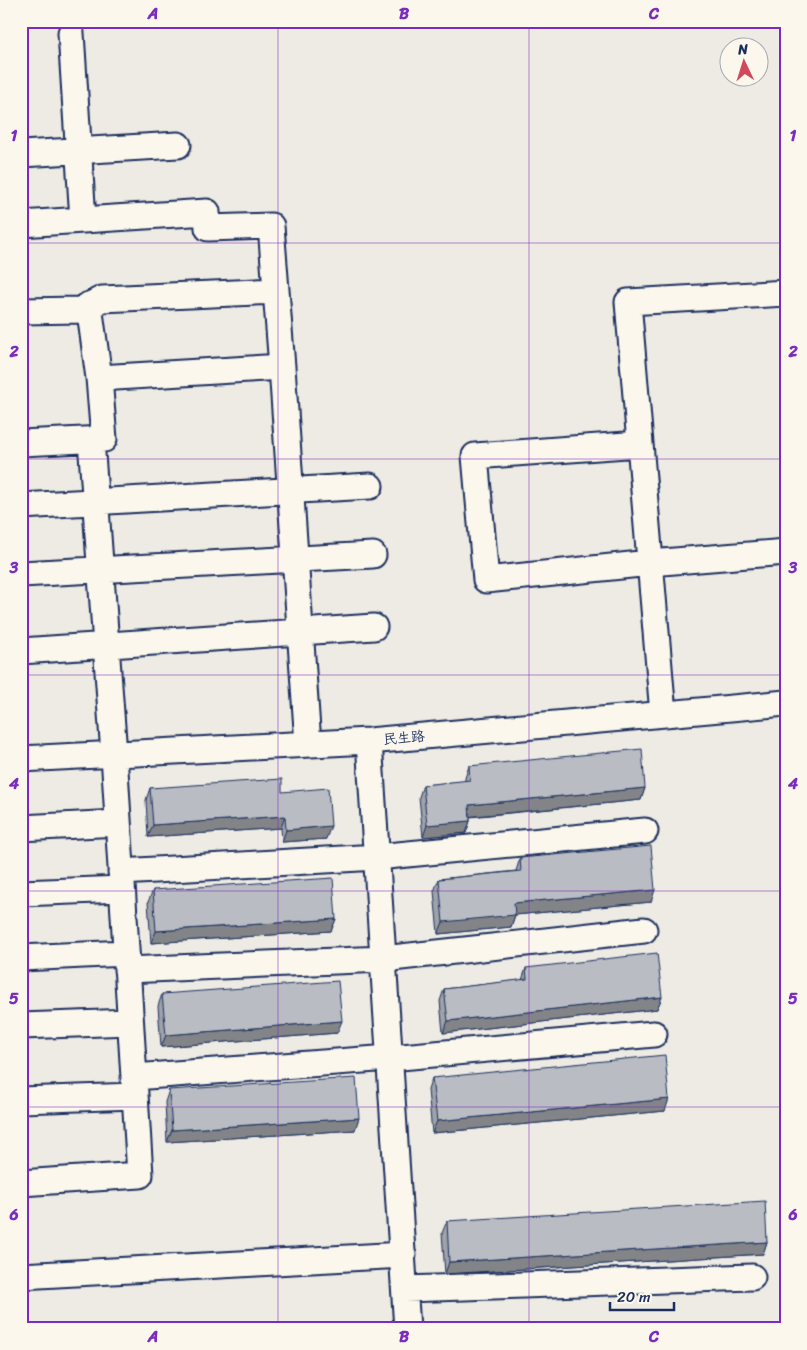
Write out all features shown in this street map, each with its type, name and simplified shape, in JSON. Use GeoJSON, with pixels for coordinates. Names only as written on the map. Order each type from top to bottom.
{"type":"FeatureCollection","features":[{"type":"Feature","properties":{"kind":"street"},"geometry":{"type":"LineString","coordinates":[[71,33],[83,220]]}},
{"type":"Feature","properties":{"kind":"street"},"geometry":{"type":"LineString","coordinates":[[21,154],[178,144]]}},
{"type":"Feature","properties":{"kind":"street"},"geometry":{"type":"LineString","coordinates":[[21,224],[207,212],[208,228],[271,226],[308,744]]}},
{"type":"Feature","properties":{"kind":"street"},"geometry":{"type":"LineString","coordinates":[[21,311],[80,310],[102,299],[276,291]]}},
{"type":"Feature","properties":{"kind":"street"},"geometry":{"type":"LineString","coordinates":[[662,714],[628,302],[786,293]]}},
{"type":"Feature","properties":{"kind":"street"},"geometry":{"type":"LineString","coordinates":[[21,443],[104,439],[99,378],[89,305]]}},
{"type":"Feature","properties":{"kind":"street"},"geometry":{"type":"LineString","coordinates":[[99,378],[282,367]]}},
{"type":"Feature","properties":{"kind":"street"},"geometry":{"type":"LineString","coordinates":[[21,1183],[140,1175],[114,754],[91,440]]}},
{"type":"Feature","properties":{"kind":"street"},"geometry":{"type":"LineString","coordinates":[[640,444],[475,456],[486,580],[650,563],[786,552]]}},
{"type":"Feature","properties":{"kind":"street"},"geometry":{"type":"LineString","coordinates":[[21,506],[370,486]]}},
{"type":"Feature","properties":{"kind":"street"},"geometry":{"type":"LineString","coordinates":[[21,574],[373,555]]}},
{"type":"Feature","properties":{"kind":"street"},"geometry":{"type":"LineString","coordinates":[[21,651],[374,627]]}},
{"type":"Feature","properties":{"kind":"street","name":"民生路"},"geometry":{"type":"LineString","coordinates":[[21,759],[369,741],[786,703]]}},
{"type":"Feature","properties":{"kind":"street"},"geometry":{"type":"LineString","coordinates":[[369,741],[408,1329]]}},
{"type":"Feature","properties":{"kind":"street"},"geometry":{"type":"LineString","coordinates":[[21,828],[118,823]]}},
{"type":"Feature","properties":{"kind":"street"},"geometry":{"type":"LineString","coordinates":[[21,893],[122,880],[645,831]]}},
{"type":"Feature","properties":{"kind":"street"},"geometry":{"type":"LineString","coordinates":[[21,958],[127,962],[383,959],[644,930]]}},
{"type":"Feature","properties":{"kind":"street"},"geometry":{"type":"LineString","coordinates":[[21,1026],[130,1022]]}},
{"type":"Feature","properties":{"kind":"street"},"geometry":{"type":"LineString","coordinates":[[21,1100],[390,1058],[654,1034]]}},
{"type":"Feature","properties":{"kind":"street"},"geometry":{"type":"LineString","coordinates":[[21,1276],[402,1255]]}},
{"type":"Feature","properties":{"kind":"street"},"geometry":{"type":"LineString","coordinates":[[405,1289],[752,1277]]}},
{"type":"Feature","properties":{"kind":"building"},"geometry":{"type":"Polygon","coordinates":[[[642,749],[645,788],[469,805],[470,821],[427,825],[423,785],[470,780],[469,766],[642,749]]]}},
{"type":"Feature","properties":{"kind":"building"},"geometry":{"type":"Polygon","coordinates":[[[282,779],[282,792],[328,788],[331,826],[286,830],[285,816],[153,825],[150,788],[282,779]]]}},
{"type":"Feature","properties":{"kind":"building"},"geometry":{"type":"Polygon","coordinates":[[[651,846],[655,890],[514,903],[515,915],[443,922],[439,879],[521,871],[520,858],[651,846]]]}},
{"type":"Feature","properties":{"kind":"building"},"geometry":{"type":"Polygon","coordinates":[[[333,878],[336,919],[156,931],[153,890],[333,878]]]}},
{"type":"Feature","properties":{"kind":"building"},"geometry":{"type":"Polygon","coordinates":[[[657,953],[662,997],[448,1021],[444,989],[527,979],[526,968],[657,953]]]}},
{"type":"Feature","properties":{"kind":"building"},"geometry":{"type":"Polygon","coordinates":[[[338,981],[342,1021],[166,1035],[162,994],[338,981]]]}},
{"type":"Feature","properties":{"kind":"building"},"geometry":{"type":"Polygon","coordinates":[[[665,1055],[669,1099],[437,1121],[432,1078],[665,1055]]]}},
{"type":"Feature","properties":{"kind":"building"},"geometry":{"type":"Polygon","coordinates":[[[356,1078],[359,1118],[172,1130],[169,1090],[356,1078]]]}},
{"type":"Feature","properties":{"kind":"building"},"geometry":{"type":"Polygon","coordinates":[[[765,1201],[767,1242],[449,1262],[447,1221],[765,1201]]]}}]}
